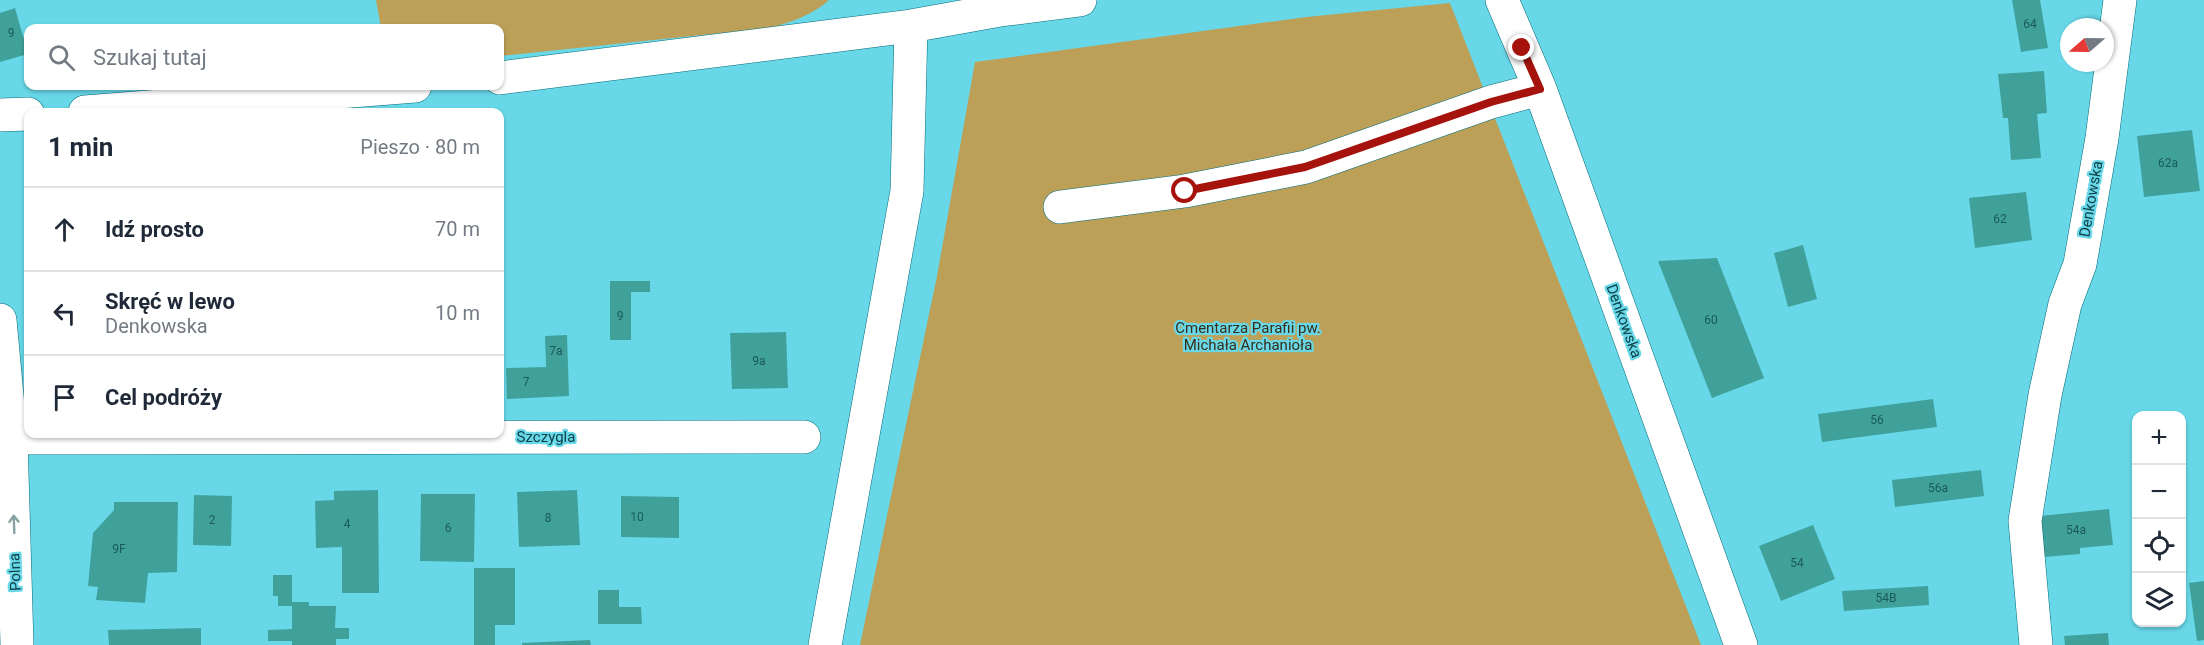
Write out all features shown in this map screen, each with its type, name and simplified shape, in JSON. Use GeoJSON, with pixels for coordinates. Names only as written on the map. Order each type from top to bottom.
{"type":"FeatureCollection","features":[{"type":"Feature","properties":{"kind":"street"},"geometry":{"type":"LineString","coordinates":[[504,77],[911,26],[1000,10],[1080,0]]}},
{"type":"Feature","properties":{"kind":"street","name":"Denkowska"},"geometry":{"type":"LineString","coordinates":[[1502,0],[1540,89],[1741,645]]}},
{"type":"Feature","properties":{"kind":"street","name":"Denkowska"},"geometry":{"type":"LineString","coordinates":[[2036,645],[2025,521],[2045,395],[2065,304],[2080,264],[2102,138],[2120,0]]}},
{"type":"Feature","properties":{"kind":"street"},"geometry":{"type":"LineString","coordinates":[[825,645],[907,190],[911,26]]}},
{"type":"Feature","properties":{"kind":"street"},"geometry":{"type":"LineString","coordinates":[[1060,207],[1185,191],[1305,167],[1491,102],[1540,89]]}},
{"type":"Feature","properties":{"kind":"street"},"geometry":{"type":"LineString","coordinates":[[136,108],[364,90]]}},
{"type":"Feature","properties":{"kind":"street"},"geometry":{"type":"LineString","coordinates":[[0,115],[24,114]]}},
{"type":"Feature","properties":{"kind":"street","name":"Polna"},"geometry":{"type":"LineString","coordinates":[[0,320],[17,645]]}},
{"type":"Feature","properties":{"kind":"street","name":"Szczygla"},"geometry":{"type":"LineString","coordinates":[[504,437],[804,437]]}},
{"type":"Feature","properties":{"kind":"street","name":"Szczygla"},"geometry":{"type":"LineString","coordinates":[[5,438],[24,438]]}},
{"type":"Feature","properties":{"kind":"green space"},"geometry":{"type":"Polygon","coordinates":[[[376,0],[829,0],[809,14],[770,28],[504,56],[504,24],[380,24],[376,0]]]}},
{"type":"Feature","properties":{"kind":"green space","name":"Cmentarza Parafii pw. Michała Archanioła"},"geometry":{"type":"Polygon","coordinates":[[[1450,3],[1701,645],[860,645],[937,276],[975,62],[1306,17],[1450,3]]]}},
{"type":"Feature","properties":{"kind":"building"},"geometry":{"type":"Polygon","coordinates":[[[2012,0],[2040,0],[2048,48],[2021,52],[2012,0]]]}},
{"type":"Feature","properties":{"kind":"building"},"geometry":{"type":"Polygon","coordinates":[[[15,8],[24,40],[24,55],[0,62],[0,13],[15,8]]]}},
{"type":"Feature","properties":{"kind":"building"},"geometry":{"type":"Polygon","coordinates":[[[2044,71],[2047,113],[2037,114],[2041,158],[2011,160],[2008,118],[2003,118],[1998,74],[2044,71]]]}},
{"type":"Feature","properties":{"kind":"building"},"geometry":{"type":"Polygon","coordinates":[[[2192,130],[2200,191],[2144,197],[2137,136],[2192,130]]]}},
{"type":"Feature","properties":{"kind":"building"},"geometry":{"type":"Polygon","coordinates":[[[2026,192],[2032,240],[1975,248],[1969,198],[2026,192]]]}},
{"type":"Feature","properties":{"kind":"building"},"geometry":{"type":"Polygon","coordinates":[[[1803,245],[1817,299],[1788,307],[1774,253],[1803,245]]]}},
{"type":"Feature","properties":{"kind":"building"},"geometry":{"type":"Polygon","coordinates":[[[1717,258],[1764,378],[1712,398],[1658,261],[1717,258]]]}},
{"type":"Feature","properties":{"kind":"building"},"geometry":{"type":"Polygon","coordinates":[[[610,281],[650,281],[650,292],[631,292],[631,340],[610,340],[610,281]]]}},
{"type":"Feature","properties":{"kind":"building"},"geometry":{"type":"Polygon","coordinates":[[[786,332],[788,388],[732,389],[730,333],[786,332]]]}},
{"type":"Feature","properties":{"kind":"building"},"geometry":{"type":"Polygon","coordinates":[[[567,335],[569,396],[507,399],[506,368],[546,367],[545,336],[567,335]]]}},
{"type":"Feature","properties":{"kind":"building"},"geometry":{"type":"Polygon","coordinates":[[[1933,399],[1937,427],[1822,442],[1818,414],[1933,399]]]}},
{"type":"Feature","properties":{"kind":"building"},"geometry":{"type":"Polygon","coordinates":[[[1981,470],[1984,496],[1895,507],[1892,480],[1981,470]]]}},
{"type":"Feature","properties":{"kind":"building"},"geometry":{"type":"Polygon","coordinates":[[[378,490],[379,593],[342,593],[342,547],[316,548],[315,501],[334,500],[334,491],[378,490]]]}},
{"type":"Feature","properties":{"kind":"building"},"geometry":{"type":"Polygon","coordinates":[[[577,490],[580,545],[519,547],[517,492],[577,490]]]}},
{"type":"Feature","properties":{"kind":"building"},"geometry":{"type":"Polygon","coordinates":[[[421,494],[475,494],[474,562],[420,561],[421,494]]]}},
{"type":"Feature","properties":{"kind":"building"},"geometry":{"type":"Polygon","coordinates":[[[194,495],[232,496],[231,546],[193,545],[194,495]]]}},
{"type":"Feature","properties":{"kind":"building"},"geometry":{"type":"Polygon","coordinates":[[[621,496],[679,497],[679,538],[621,537],[621,496]]]}},
{"type":"Feature","properties":{"kind":"building"},"geometry":{"type":"Polygon","coordinates":[[[114,502],[178,502],[177,572],[148,573],[145,603],[96,600],[98,587],[88,586],[93,533],[114,510],[114,502]]]}},
{"type":"Feature","properties":{"kind":"building"},"geometry":{"type":"Polygon","coordinates":[[[2109,509],[2113,545],[2080,548],[2080,554],[2044,557],[2040,516],[2109,509]]]}},
{"type":"Feature","properties":{"kind":"building"},"geometry":{"type":"Polygon","coordinates":[[[1813,525],[1835,579],[1781,601],[1759,546],[1813,525]]]}},
{"type":"Feature","properties":{"kind":"building"},"geometry":{"type":"Polygon","coordinates":[[[474,568],[515,568],[515,625],[495,625],[495,645],[474,645],[474,568]]]}},
{"type":"Feature","properties":{"kind":"building"},"geometry":{"type":"Polygon","coordinates":[[[273,575],[292,575],[292,602],[309,602],[309,606],[336,606],[335,628],[349,628],[349,639],[336,639],[336,645],[292,645],[292,641],[268,641],[268,630],[292,629],[292,606],[278,606],[278,596],[273,596],[273,575]]]}},
{"type":"Feature","properties":{"kind":"building"},"geometry":{"type":"Polygon","coordinates":[[[2204,581],[2204,640],[2197,641],[2189,583],[2204,581]]]}},
{"type":"Feature","properties":{"kind":"building"},"geometry":{"type":"Polygon","coordinates":[[[1928,586],[1929,605],[1844,611],[1842,591],[1928,586]]]}},
{"type":"Feature","properties":{"kind":"building"},"geometry":{"type":"Polygon","coordinates":[[[598,590],[619,590],[619,607],[641,607],[642,624],[598,624],[598,590]]]}},
{"type":"Feature","properties":{"kind":"building"},"geometry":{"type":"Polygon","coordinates":[[[201,628],[201,645],[109,645],[108,630],[201,628]]]}},
{"type":"Feature","properties":{"kind":"building"},"geometry":{"type":"Polygon","coordinates":[[[2108,633],[2109,645],[2065,645],[2064,636],[2108,633]]]}},
{"type":"Feature","properties":{"kind":"building"},"geometry":{"type":"Polygon","coordinates":[[[590,640],[591,645],[522,645],[522,643],[590,640]]]}},
{"type":"Feature","properties":{"kind":"route"},"geometry":{"type":"LineString","coordinates":[[1185,191],[1305,167],[1491,102],[1540,89],[1522,48]]}}]}
